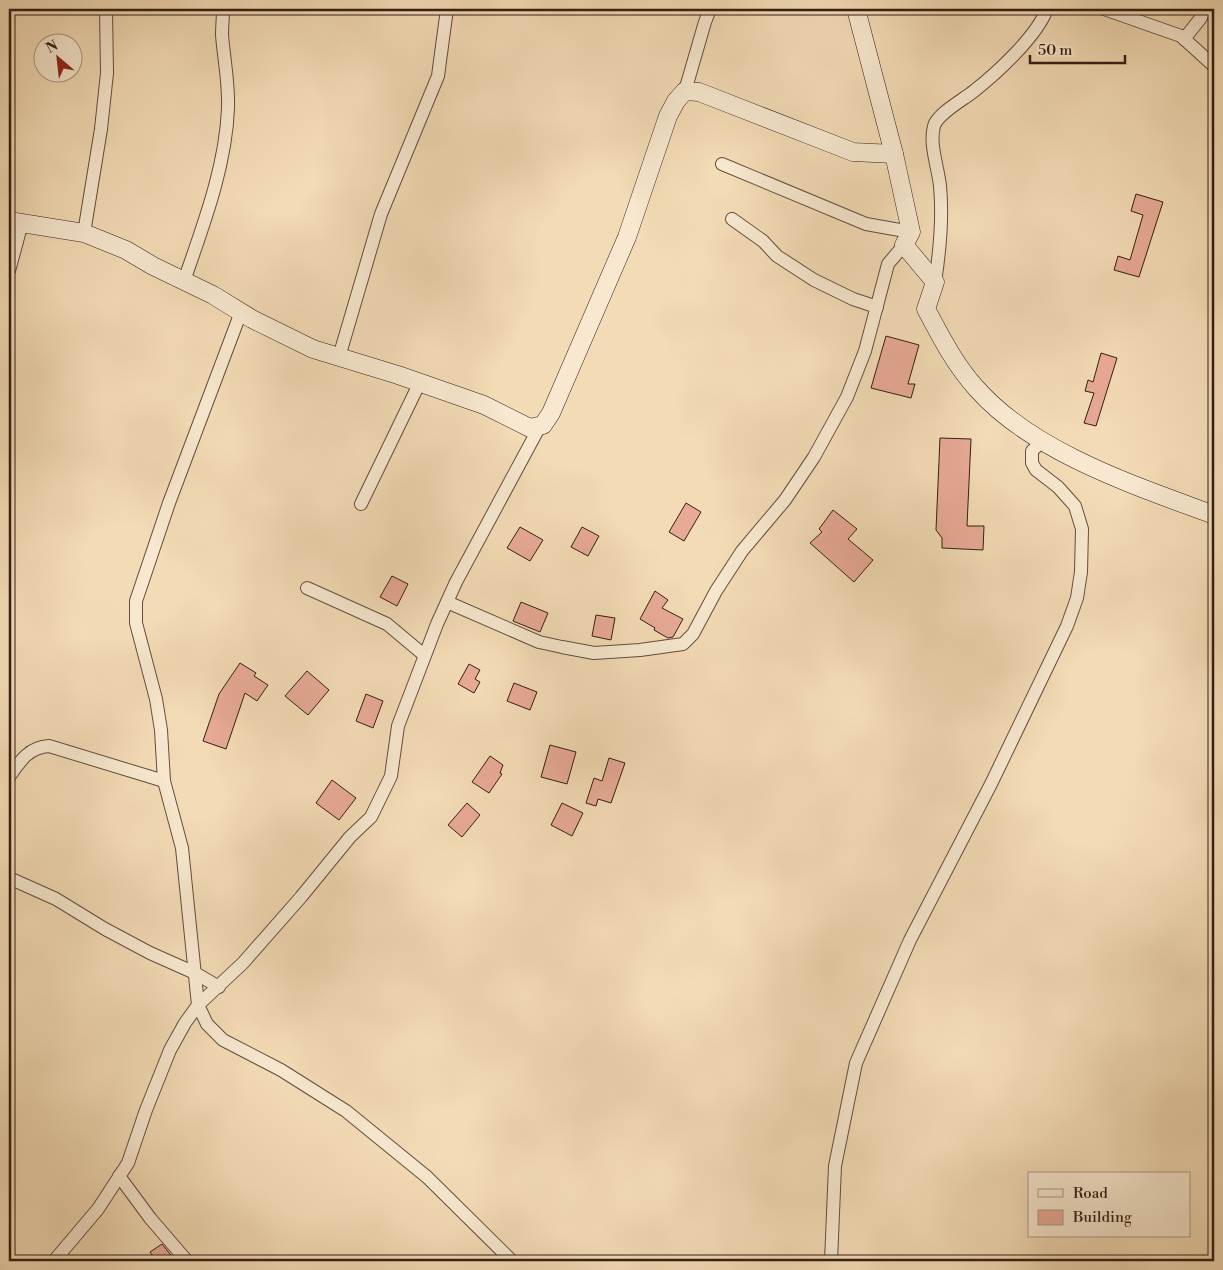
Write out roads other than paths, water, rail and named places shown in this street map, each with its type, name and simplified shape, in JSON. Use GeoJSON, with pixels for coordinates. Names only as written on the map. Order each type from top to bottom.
{"type":"FeatureCollection","features":[{"type":"Feature","properties":{"kind":"street"},"geometry":{"type":"LineString","coordinates":[[84,233],[107,73],[106,9]]}},
{"type":"Feature","properties":{"kind":"street"},"geometry":{"type":"LineString","coordinates":[[184,281],[210,206],[222,150],[228,108],[222,35],[223,9]]}},
{"type":"Feature","properties":{"kind":"street"},"geometry":{"type":"LineString","coordinates":[[339,357],[380,214],[438,76],[447,9]]}},
{"type":"Feature","properties":{"kind":"street"},"geometry":{"type":"LineString","coordinates":[[54,1261],[98,1209],[128,1163],[146,1110],[170,1050],[185,1023],[198,1005],[243,963],[350,837],[371,816],[391,776],[398,726],[424,655],[456,582],[540,426],[550,413],[627,237],[668,116],[676,101],[685,91],[710,9]]}},
{"type":"Feature","properties":{"kind":"street"},"geometry":{"type":"LineString","coordinates":[[856,9],[894,154],[907,238],[935,282]]}},
{"type":"Feature","properties":{"kind":"street"},"geometry":{"type":"LineString","coordinates":[[1047,9],[1021,47],[995,74],[950,109],[935,124],[932,142],[938,169],[942,212],[938,264],[935,282],[926,309],[957,364],[978,390],[1012,420],[1042,441],[1096,469],[1214,515]]}},
{"type":"Feature","properties":{"kind":"street"},"geometry":{"type":"LineString","coordinates":[[1104,9],[1181,36],[1214,66]]}},
{"type":"Feature","properties":{"kind":"street"},"geometry":{"type":"LineString","coordinates":[[1184,39],[1200,19],[1205,9]]}},
{"type":"Feature","properties":{"kind":"street"},"geometry":{"type":"LineString","coordinates":[[685,91],[699,92],[853,152],[894,154]]}},
{"type":"Feature","properties":{"kind":"street"},"geometry":{"type":"LineString","coordinates":[[722,164],[866,224],[907,238]]}},
{"type":"Feature","properties":{"kind":"street"},"geometry":{"type":"LineString","coordinates":[[732,219],[763,241],[777,256],[814,280],[853,299],[877,307]]}},
{"type":"Feature","properties":{"kind":"street"},"geometry":{"type":"LineString","coordinates":[[9,271],[16,222],[84,233],[126,250],[153,266],[213,295],[241,312],[313,348],[420,382],[484,405],[530,428],[540,426]]}},
{"type":"Feature","properties":{"kind":"street"},"geometry":{"type":"LineString","coordinates":[[447,602],[539,642],[594,653],[640,650],[683,644],[693,634],[716,591],[742,551],[785,500],[814,457],[847,397],[865,351],[888,264],[907,238]]}},
{"type":"Feature","properties":{"kind":"street"},"geometry":{"type":"LineString","coordinates":[[241,312],[169,503],[136,601],[136,623],[158,707],[164,781],[182,848],[198,1005],[207,1024],[222,1040],[281,1070],[346,1111],[427,1178],[512,1261]]}},
{"type":"Feature","properties":{"kind":"street"},"geometry":{"type":"LineString","coordinates":[[361,504],[420,382]]}},
{"type":"Feature","properties":{"kind":"street"},"geometry":{"type":"LineString","coordinates":[[831,1261],[835,1166],[856,1063],[910,940],[1000,767],[1067,626],[1077,598],[1081,572],[1082,529],[1075,506],[1058,487],[1036,470],[1032,463],[1032,451],[1042,441]]}},
{"type":"Feature","properties":{"kind":"street"},"geometry":{"type":"LineString","coordinates":[[307,588],[387,624],[424,655]]}},
{"type":"Feature","properties":{"kind":"street"},"geometry":{"type":"LineString","coordinates":[[9,777],[19,762],[32,751],[38,747],[49,746],[164,781]]}},
{"type":"Feature","properties":{"kind":"street"},"geometry":{"type":"LineString","coordinates":[[9,878],[56,899],[105,929],[195,973],[219,987]]}},
{"type":"Feature","properties":{"kind":"street"},"geometry":{"type":"LineString","coordinates":[[119,1176],[150,1218],[187,1261]]}}]}
